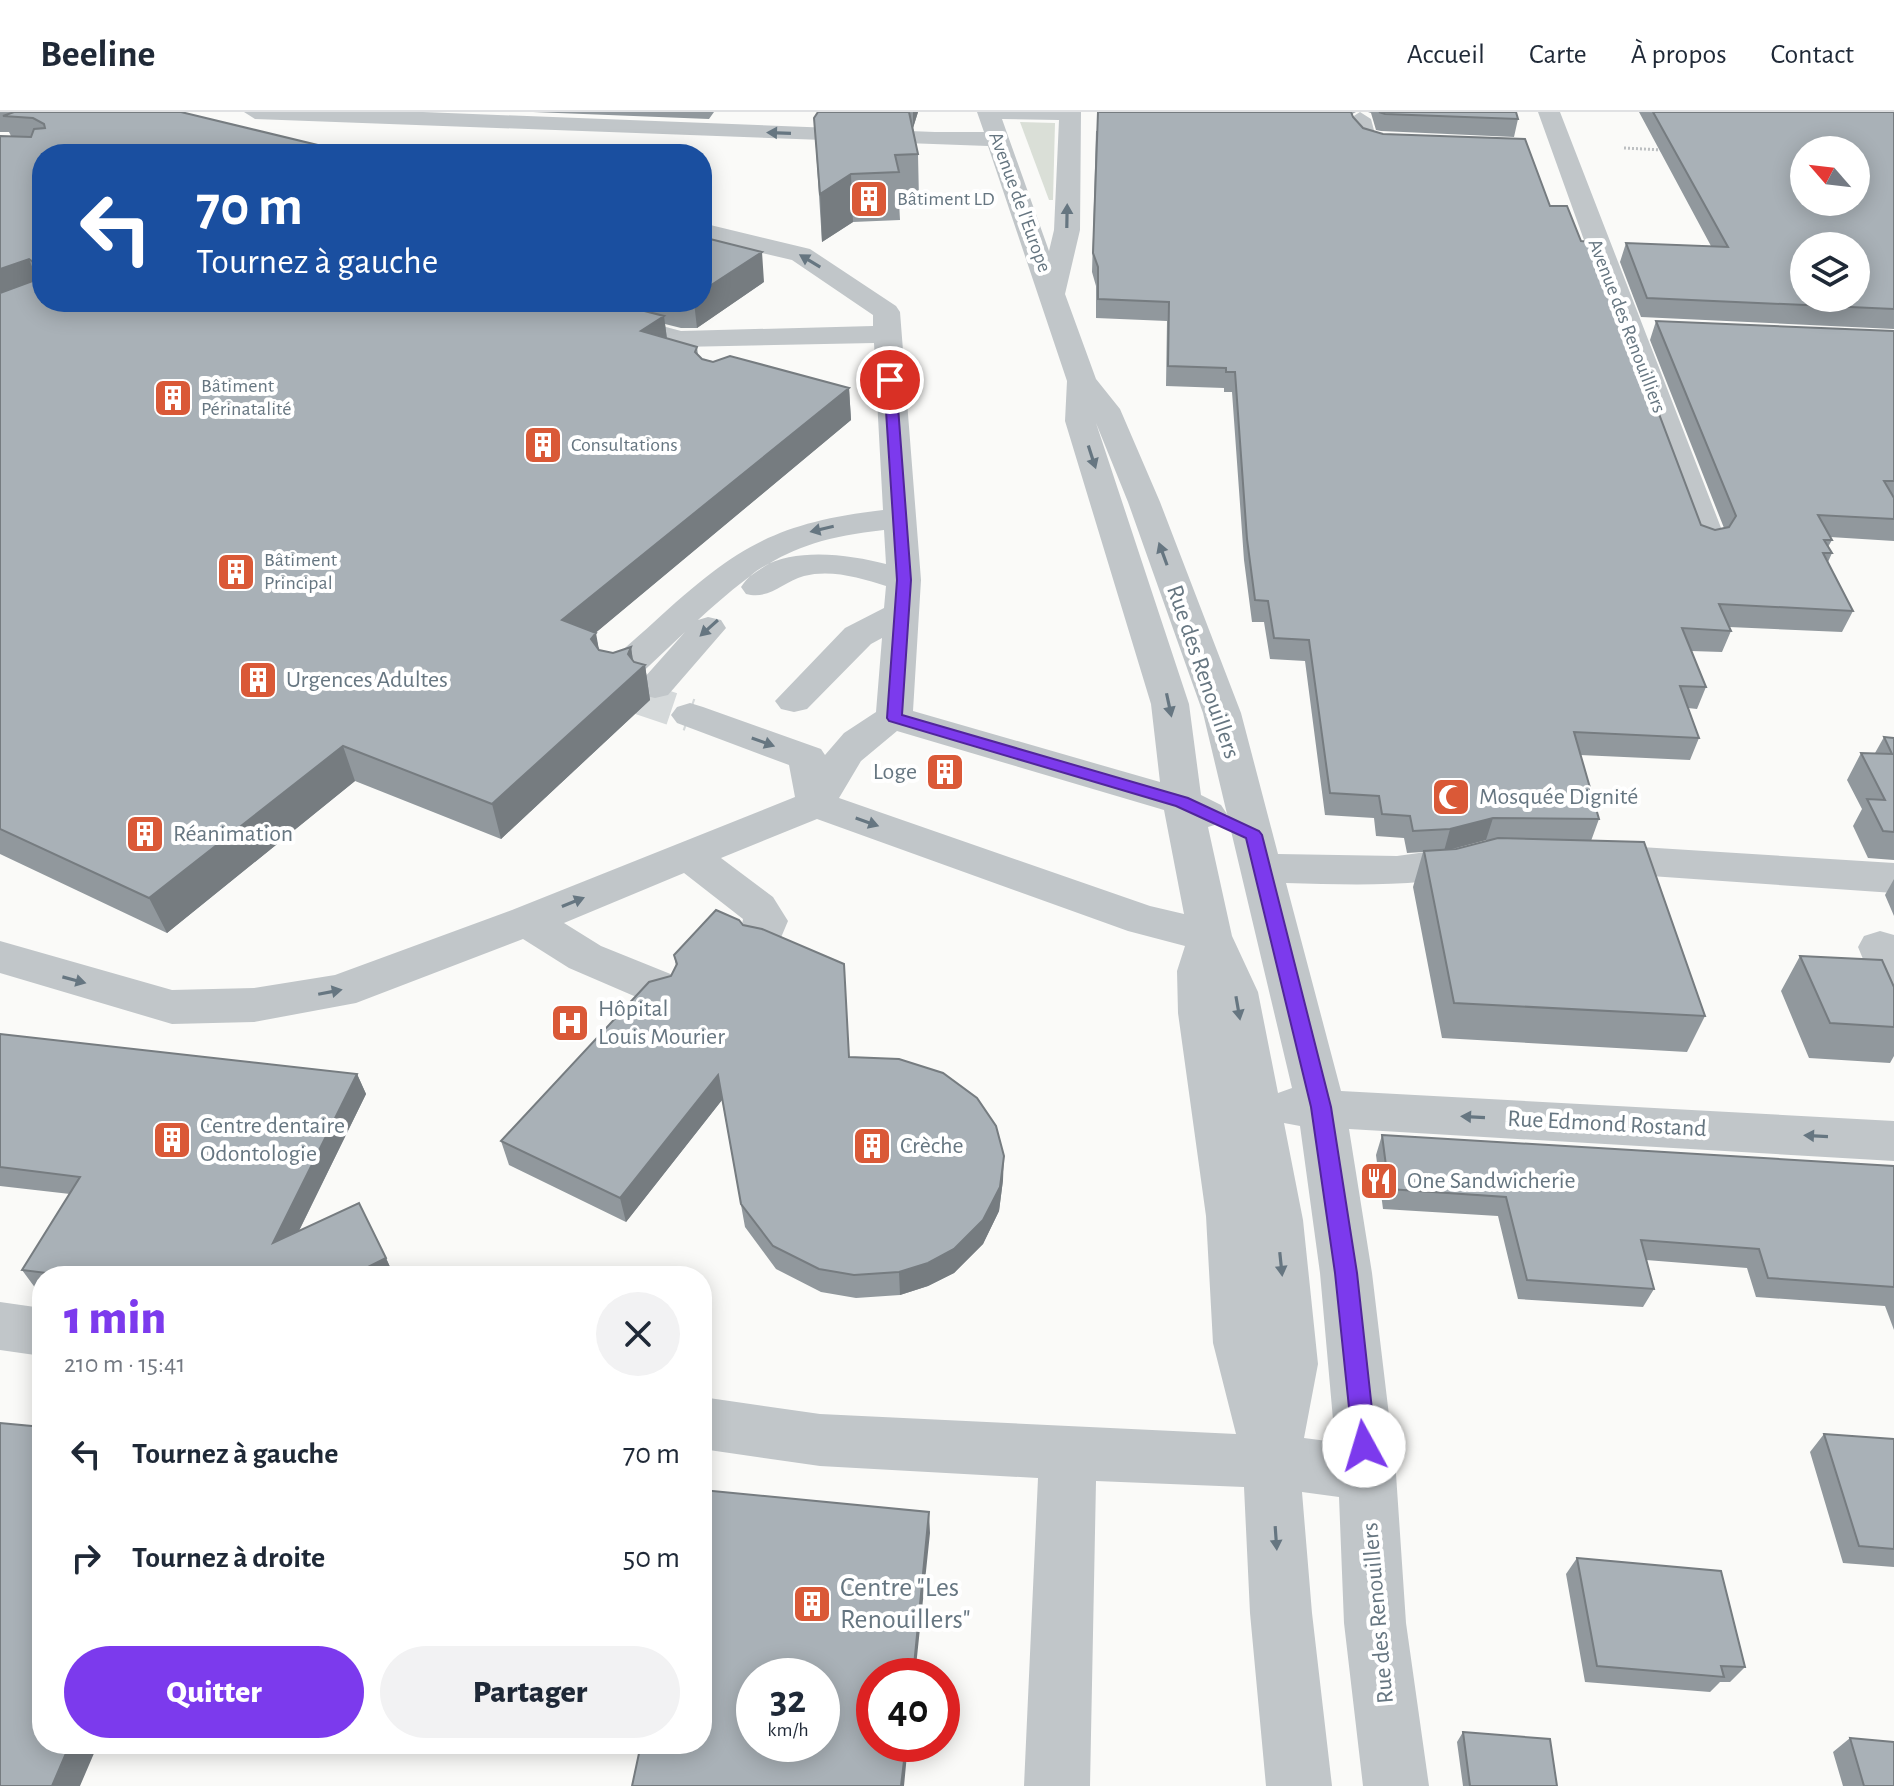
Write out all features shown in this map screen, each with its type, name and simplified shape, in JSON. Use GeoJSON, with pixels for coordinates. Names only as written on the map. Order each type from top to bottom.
{"type":"FeatureCollection","features":[{"type":"Feature","properties":{"kind":"street"},"geometry":{"type":"LineString","coordinates":[[255,112],[997,139]]}},
{"type":"Feature","properties":{"kind":"street"},"geometry":{"type":"LineString","coordinates":[[988,112],[1070,113],[1067,230],[1053,292]]}},
{"type":"Feature","properties":{"kind":"street","name":"Avenue de l'Europe"},"geometry":{"type":"LineString","coordinates":[[988,112],[1053,292]]}},
{"type":"Feature","properties":{"kind":"street","name":"Avenue des Renouilliers"},"geometry":{"type":"LineString","coordinates":[[1549,112],[1708,538]]}},
{"type":"Feature","properties":{"kind":"street"},"geometry":{"type":"LineString","coordinates":[[1360,119],[1363,136],[1369,140],[1441,144]]}},
{"type":"Feature","properties":{"kind":"street"},"geometry":{"type":"LineString","coordinates":[[1532,147],[1562,149]]}},
{"type":"Feature","properties":{"kind":"street"},"geometry":{"type":"LineString","coordinates":[[712,233],[801,254],[886,312],[902,596],[894,718]]}},
{"type":"Feature","properties":{"kind":"street","name":"Rue des Renouillers"},"geometry":{"type":"LineString","coordinates":[[1053,292],[1082,381],[1080,421],[1170,704],[1182,802],[1210,936],[1235,992],[1257,1106],[1277,1220],[1291,1364],[1271,1460]]}},
{"type":"Feature","properties":{"kind":"street"},"geometry":{"type":"LineString","coordinates":[[764,311],[811,308],[864,295]]}},
{"type":"Feature","properties":{"kind":"street"},"geometry":{"type":"LineString","coordinates":[[636,327],[680,339],[888,343]]}},
{"type":"Feature","properties":{"kind":"street"},"geometry":{"type":"LineString","coordinates":[[1628,328],[1659,330]]}},
{"type":"Feature","properties":{"kind":"street"},"geometry":{"type":"LineString","coordinates":[[745,364],[779,354],[888,343]]}},
{"type":"Feature","properties":{"kind":"street","name":"Rue des Renouillers"},"geometry":{"type":"LineString","coordinates":[[1082,381],[1105,409],[1144,502],[1222,713],[1321,1107],[1346,1273],[1367,1474],[1375,1623],[1396,1786]]}},
{"type":"Feature","properties":{"kind":"street"},"geometry":{"type":"LineString","coordinates":[[619,674],[745,563],[784,540],[821,528],[899,518]]}},
{"type":"Feature","properties":{"kind":"street"},"geometry":{"type":"LineString","coordinates":[[655,687],[704,632],[784,570],[807,564],[833,563],[902,596]]}},
{"type":"Feature","properties":{"kind":"street"},"geometry":{"type":"LineString","coordinates":[[794,701],[902,596]]}},
{"type":"Feature","properties":{"kind":"street"},"geometry":{"type":"LineString","coordinates":[[690,715],[807,758],[816,804]]}},
{"type":"Feature","properties":{"kind":"street"},"geometry":{"type":"LineString","coordinates":[[816,804],[831,772],[874,725],[894,718],[1182,802],[1257,852],[1392,871],[1444,868],[1486,857],[1515,857]]}},
{"type":"Feature","properties":{"kind":"street"},"geometry":{"type":"LineString","coordinates":[[0,957],[172,1007],[254,1005],[340,991],[527,921],[816,804],[1143,920],[1210,936]]}},
{"type":"Feature","properties":{"kind":"street"},"geometry":{"type":"LineString","coordinates":[[689,856],[758,908],[766,921],[762,936]]}},
{"type":"Feature","properties":{"kind":"street"},"geometry":{"type":"LineString","coordinates":[[1560,857],[1894,878]]}},
{"type":"Feature","properties":{"kind":"street"},"geometry":{"type":"LineString","coordinates":[[527,921],[585,957],[657,987]]}},
{"type":"Feature","properties":{"kind":"street","name":"Rue des Renouillers"},"geometry":{"type":"LineString","coordinates":[[1210,936],[1199,971],[1201,1013],[1232,1216],[1240,1343],[1271,1460],[1281,1613],[1299,1786]]}},
{"type":"Feature","properties":{"kind":"street","name":"Rue Edmond Rostand"},"geometry":{"type":"LineString","coordinates":[[1257,1106],[1321,1107],[1894,1141]]}},
{"type":"Feature","properties":{"kind":"street"},"geometry":{"type":"LineString","coordinates":[[0,1326],[32,1331]]}},
{"type":"Feature","properties":{"kind":"street"},"geometry":{"type":"LineString","coordinates":[[712,1424],[820,1440],[1221,1461],[1271,1460],[1367,1474]]}},
{"type":"Feature","properties":{"kind":"street"},"geometry":{"type":"LineString","coordinates":[[1057,1786],[1068,1453]]}},
{"type":"Feature","properties":{"kind":"path"},"geometry":{"type":"LineString","coordinates":[[1624,148],[1669,150]]}},
{"type":"Feature","properties":{"kind":"shaded area"},"geometry":{"type":"Polygon","coordinates":[[[1020,122],[1055,123],[1053,200],[1049,200],[1020,122]]]}},
{"type":"Feature","properties":{"kind":"building"},"geometry":{"type":"Polygon","coordinates":[[[14,112],[181,112],[314,144],[32,144],[32,261],[29,259],[0,269],[0,136],[31,137],[34,129],[45,128],[44,124],[33,118],[3,116],[14,112]]]}},
{"type":"Feature","properties":{"kind":"building"},"geometry":{"type":"Polygon","coordinates":[[[818,112],[909,112],[918,154],[895,155],[899,172],[851,174],[820,194],[814,118],[818,112]]]}},
{"type":"Feature","properties":{"kind":"building"},"geometry":{"type":"Polygon","coordinates":[[[1098,112],[1351,112],[1363,128],[1383,134],[1525,139],[1550,206],[1567,206],[1581,241],[1594,242],[1701,525],[1715,530],[1729,527],[1736,516],[1656,321],[1894,331],[1894,481],[1884,481],[1894,498],[1894,519],[1818,515],[1832,540],[1824,540],[1832,553],[1823,553],[1853,611],[1719,604],[1731,631],[1682,628],[1706,687],[1680,686],[1699,738],[1574,732],[1599,819],[1493,818],[1450,829],[1413,831],[1410,816],[1382,814],[1379,796],[1330,793],[1309,640],[1274,638],[1268,601],[1255,600],[1247,539],[1235,372],[1226,372],[1226,368],[1168,366],[1169,302],[1098,299],[1098,267],[1093,253],[1098,112]]]}},
{"type":"Feature","properties":{"kind":"building"},"geometry":{"type":"Polygon","coordinates":[[[1379,112],[1516,112],[1518,119],[1385,114],[1379,112]]]}},
{"type":"Feature","properties":{"kind":"building"},"geometry":{"type":"Polygon","coordinates":[[[1653,112],[1894,112],[1894,309],[1870,308],[1870,232],[1790,232],[1790,304],[1647,298],[1626,243],[1728,247],[1653,112]]]}},
{"type":"Feature","properties":{"kind":"building"},"geometry":{"type":"Polygon","coordinates":[[[712,240],[762,252],[712,284],[712,240]]]}},
{"type":"Feature","properties":{"kind":"building"},"geometry":{"type":"Polygon","coordinates":[[[32,281],[32,312],[648,312],[664,316],[641,331],[697,347],[695,352],[702,359],[713,362],[730,356],[849,388],[562,620],[596,633],[591,639],[599,650],[613,653],[631,647],[628,654],[634,662],[645,665],[492,804],[343,746],[149,898],[0,829],[0,293],[32,281]]]}},
{"type":"Feature","properties":{"kind":"building"},"geometry":{"type":"Polygon","coordinates":[[[1884,737],[1894,738],[1894,832],[1883,831],[1867,799],[1885,800],[1861,753],[1892,754],[1884,737]]]}},
{"type":"Feature","properties":{"kind":"building"},"geometry":{"type":"Polygon","coordinates":[[[1498,838],[1644,842],[1705,1016],[1454,1003],[1424,851],[1456,849],[1498,838]]]}},
{"type":"Feature","properties":{"kind":"building"},"geometry":{"type":"Polygon","coordinates":[[[716,910],[739,920],[743,925],[762,929],[844,964],[849,1057],[899,1059],[943,1073],[977,1098],[996,1126],[1004,1156],[1000,1187],[983,1220],[954,1249],[928,1263],[899,1272],[854,1275],[819,1269],[773,1246],[741,1204],[718,1075],[620,1198],[501,1141],[649,982],[671,976],[677,964],[674,955],[716,910]]]}},
{"type":"Feature","properties":{"kind":"building"},"geometry":{"type":"Polygon","coordinates":[[[1800,956],[1882,960],[1894,987],[1894,1027],[1830,1023],[1800,956]]]}},
{"type":"Feature","properties":{"kind":"building","name":"Centre dentaire Odontologie"},"geometry":{"type":"Polygon","coordinates":[[[0,1034],[357,1074],[273,1243],[359,1203],[386,1258],[370,1266],[32,1266],[32,1271],[22,1270],[80,1177],[0,1167],[0,1034]]]}},
{"type":"Feature","properties":{"kind":"building"},"geometry":{"type":"Polygon","coordinates":[[[1382,1135],[1894,1166],[1894,1287],[1768,1278],[1759,1249],[1641,1240],[1654,1289],[1527,1280],[1506,1197],[1389,1189],[1382,1135]]]}},
{"type":"Feature","properties":{"kind":"building"},"geometry":{"type":"Polygon","coordinates":[[[0,1423],[32,1426],[32,1754],[66,1754],[52,1786],[0,1786],[0,1423]]]}},
{"type":"Feature","properties":{"kind":"building"},"geometry":{"type":"Polygon","coordinates":[[[1824,1434],[1894,1439],[1894,1549],[1859,1546],[1824,1434]]]}},
{"type":"Feature","properties":{"kind":"building","name":"Centre \"Les Renouillers\""},"geometry":{"type":"Polygon","coordinates":[[[712,1491],[929,1512],[915,1658],[856,1658],[856,1762],[904,1762],[901,1786],[632,1786],[639,1754],[712,1754],[712,1491]]]}},
{"type":"Feature","properties":{"kind":"building"},"geometry":{"type":"Polygon","coordinates":[[[1577,1558],[1721,1571],[1745,1667],[1721,1666],[1724,1677],[1597,1666],[1577,1558]]]}},
{"type":"Feature","properties":{"kind":"building"},"geometry":{"type":"Polygon","coordinates":[[[1463,1732],[1550,1739],[1557,1786],[1470,1786],[1463,1732]]]}},
{"type":"Feature","properties":{"kind":"building"},"geometry":{"type":"Polygon","coordinates":[[[1850,1738],[1894,1742],[1894,1786],[1864,1786],[1850,1738]]]}},
{"type":"Feature","properties":{"kind":"tunnel"},"geometry":{"type":"LineString","coordinates":[[613,679],[604,686],[690,715]]}},
{"type":"Feature","properties":{"kind":"place","name":"Bâtiment LD"},"geometry":{"type":"Point","coordinates":[869,199]}},
{"type":"Feature","properties":{"kind":"place","name":"Bâtiment Périnatalité"},"geometry":{"type":"Point","coordinates":[173,398]}},
{"type":"Feature","properties":{"kind":"place","name":"Consultations"},"geometry":{"type":"Point","coordinates":[543,445]}},
{"type":"Feature","properties":{"kind":"place","name":"Bâtiment Principal"},"geometry":{"type":"Point","coordinates":[236,572]}},
{"type":"Feature","properties":{"kind":"place","name":"Urgences Adultes"},"geometry":{"type":"Point","coordinates":[258,680]}},
{"type":"Feature","properties":{"kind":"place","name":"Loge"},"geometry":{"type":"Point","coordinates":[945,772]}},
{"type":"Feature","properties":{"kind":"place","name":"Mosquée Dignité"},"geometry":{"type":"Point","coordinates":[1451,797]}},
{"type":"Feature","properties":{"kind":"place","name":"Réanimation"},"geometry":{"type":"Point","coordinates":[145,834]}},
{"type":"Feature","properties":{"kind":"place","name":"Hôpital Louis Mourier"},"geometry":{"type":"Point","coordinates":[570,1023]}},
{"type":"Feature","properties":{"kind":"place","name":"Centre dentaire Odontologie"},"geometry":{"type":"Point","coordinates":[172,1140]}},
{"type":"Feature","properties":{"kind":"place","name":"Crèche"},"geometry":{"type":"Point","coordinates":[872,1146]}},
{"type":"Feature","properties":{"kind":"place","name":"One Sandwicherie"},"geometry":{"type":"Point","coordinates":[1379,1181]}},
{"type":"Feature","properties":{"kind":"place","name":"Centre \"Les Renouillers\""},"geometry":{"type":"Point","coordinates":[812,1604]}},
{"type":"Feature","properties":{"kind":"route"},"geometry":{"type":"LineString","coordinates":[[890,380],[904,580],[894,718],[1115,785],[1182,802],[1253,835],[1321,1107],[1346,1273],[1364,1446]]}}]}
